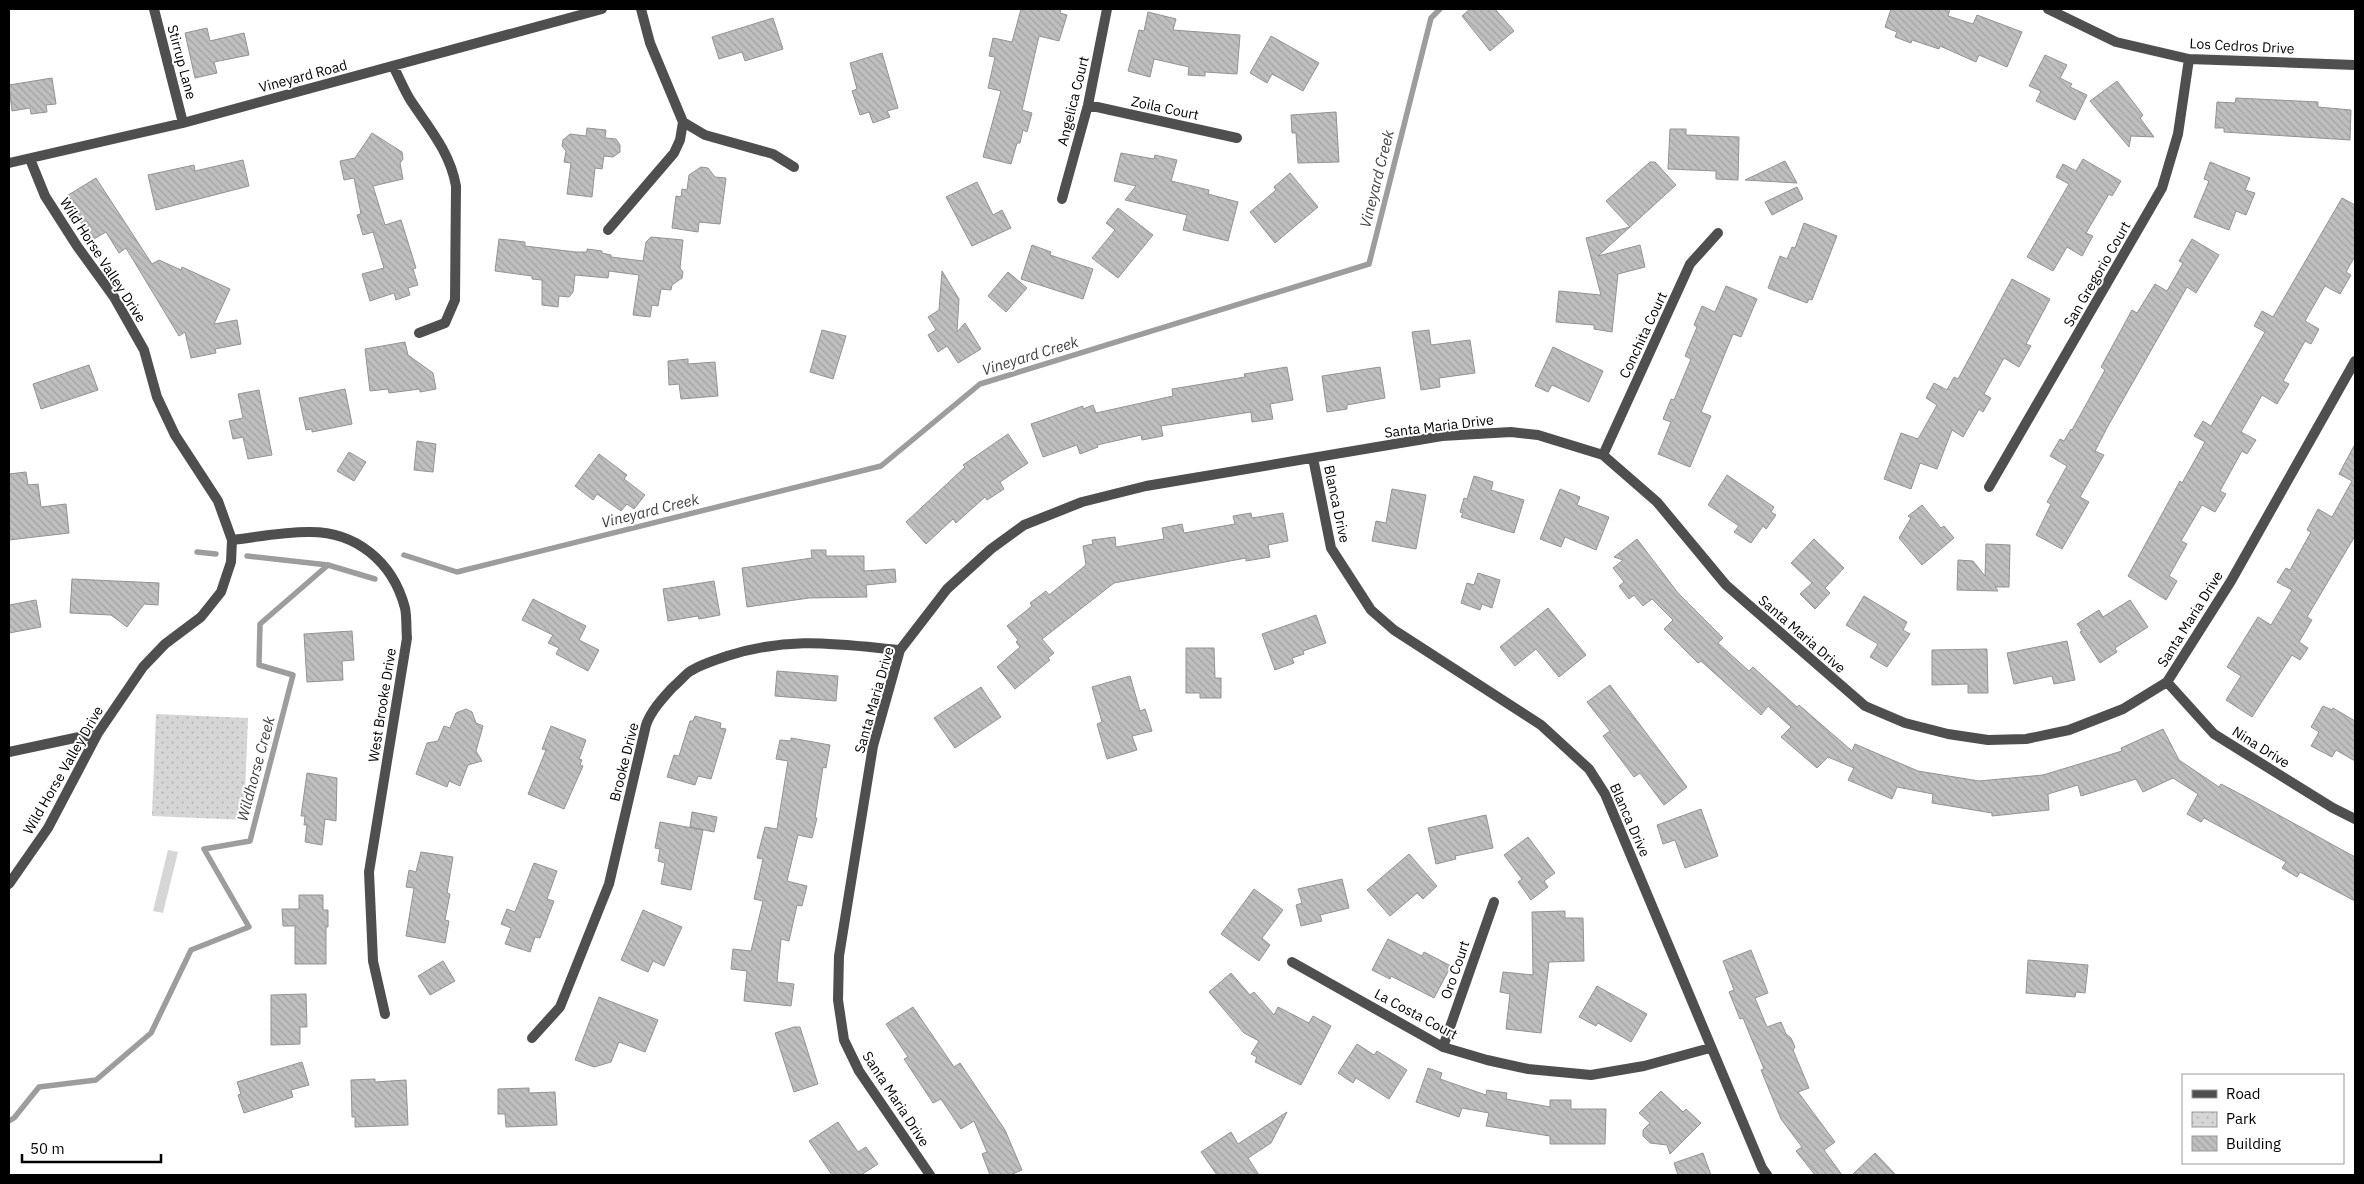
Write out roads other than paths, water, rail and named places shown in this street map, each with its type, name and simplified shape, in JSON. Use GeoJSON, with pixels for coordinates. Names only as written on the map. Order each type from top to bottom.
{"type":"FeatureCollection","features":[{"type":"Feature","properties":{"kind":"street","name":"Stirrup Lane"},"geometry":{"type":"LineString","coordinates":[[154,9],[183,123]]}},
{"type":"Feature","properties":{"kind":"street"},"geometry":{"type":"LineString","coordinates":[[564,20],[565,9]]}},
{"type":"Feature","properties":{"kind":"street","name":"Vineyard Road"},"geometry":{"type":"LineString","coordinates":[[9,163],[183,123],[602,9]]}},
{"type":"Feature","properties":{"kind":"street"},"geometry":{"type":"LineString","coordinates":[[608,230],[674,153],[680,140],[683,122],[650,42],[641,9]]}},
{"type":"Feature","properties":{"kind":"street","name":"Angelica Court"},"geometry":{"type":"LineString","coordinates":[[1062,199],[1088,105],[1108,9]]}},
{"type":"Feature","properties":{"kind":"street","name":"Los Cedros Drive"},"geometry":{"type":"LineString","coordinates":[[2048,9],[2116,42],[2189,59],[2355,65]]}},
{"type":"Feature","properties":{"kind":"street","name":"San Gregorio Court"},"geometry":{"type":"LineString","coordinates":[[1989,487],[2162,188],[2178,134],[2189,59]]}},
{"type":"Feature","properties":{"kind":"street"},"geometry":{"type":"LineString","coordinates":[[393,66],[410,99],[441,144],[453,172],[456,186],[455,300],[445,323],[419,333]]}},
{"type":"Feature","properties":{"kind":"street","name":"Zoila Court"},"geometry":{"type":"LineString","coordinates":[[1088,105],[1237,138]]}},
{"type":"Feature","properties":{"kind":"street"},"geometry":{"type":"LineString","coordinates":[[683,122],[705,135],[773,154],[794,167]]}},
{"type":"Feature","properties":{"kind":"street","name":"Wild Horse Valley Drive"},"geometry":{"type":"LineString","coordinates":[[9,884],[48,828],[98,733],[143,667],[165,644],[201,617],[221,592],[231,562],[232,540],[218,501],[175,435],[157,397],[144,350],[114,297],[77,246],[45,196],[30,159]]}},
{"type":"Feature","properties":{"kind":"street","name":"Conchita Court"},"geometry":{"type":"LineString","coordinates":[[1603,455],[1690,264],[1718,233]]}},
{"type":"Feature","properties":{"kind":"street","name":"Santa Maria Drive"},"geometry":{"type":"LineString","coordinates":[[930,1175],[858,1071],[844,1040],[838,1000],[839,956],[873,746],[900,650],[947,589],[1008,536],[1042,516],[1118,491],[1442,436],[1511,432],[1538,435],[1603,455],[1657,502],[1726,585],[1865,706],[1905,723],[1948,734],[1988,740],[2026,739],[2070,730],[2123,709],[2167,682],[2231,581],[2355,361]]}},
{"type":"Feature","properties":{"kind":"street","name":"Blanca Drive"},"geometry":{"type":"LineString","coordinates":[[1313,458],[1331,548],[1372,610],[1394,630],[1541,725],[1589,769],[1600,785],[1710,1048],[1762,1168],[1767,1175]]}},
{"type":"Feature","properties":{"kind":"street","name":"West Brooke Drive"},"geometry":{"type":"LineString","coordinates":[[232,540],[308,532],[335,534],[359,544],[379,559],[397,584],[405,610],[407,638],[369,872],[373,961],[384,1014]]}},
{"type":"Feature","properties":{"kind":"street","name":"Brooke Drive"},"geometry":{"type":"LineString","coordinates":[[532,1038],[560,1007],[605,893],[646,725],[650,714],[670,691],[690,672],[716,660],[756,647],[792,643],[820,643],[900,650]]}},
{"type":"Feature","properties":{"kind":"street","name":"Nina Drive"},"geometry":{"type":"LineString","coordinates":[[2167,682],[2214,734],[2333,808],[2355,819]]}},
{"type":"Feature","properties":{"kind":"street"},"geometry":{"type":"LineString","coordinates":[[9,752],[98,733]]}},
{"type":"Feature","properties":{"kind":"street","name":"Oro Court"},"geometry":{"type":"LineString","coordinates":[[1443,1047],[1494,902]]}},
{"type":"Feature","properties":{"kind":"street","name":"La Costa Court"},"geometry":{"type":"LineString","coordinates":[[1292,962],[1443,1047],[1487,1060],[1528,1069],[1591,1075],[1644,1066],[1710,1048]]}},
{"type":"Feature","properties":{"kind":"waterway","name":"Vineyard Creek"},"geometry":{"type":"LineString","coordinates":[[404,555],[457,572],[881,466],[980,384],[1369,264],[1431,18],[1440,9]]}},
{"type":"Feature","properties":{"kind":"waterway","name":"Vineyard Creek"},"geometry":{"type":"LineString","coordinates":[[197,552],[216,554]]}},
{"type":"Feature","properties":{"kind":"waterway","name":"Vineyard Creek"},"geometry":{"type":"LineString","coordinates":[[247,556],[328,565],[375,579]]}},
{"type":"Feature","properties":{"kind":"waterway","name":"Wildhorse Creek"},"geometry":{"type":"LineString","coordinates":[[9,1121],[14,1118],[39,1087],[96,1080],[151,1033],[191,950],[249,927],[204,849],[250,841],[293,675],[259,665],[260,624],[328,565]]}}]}
